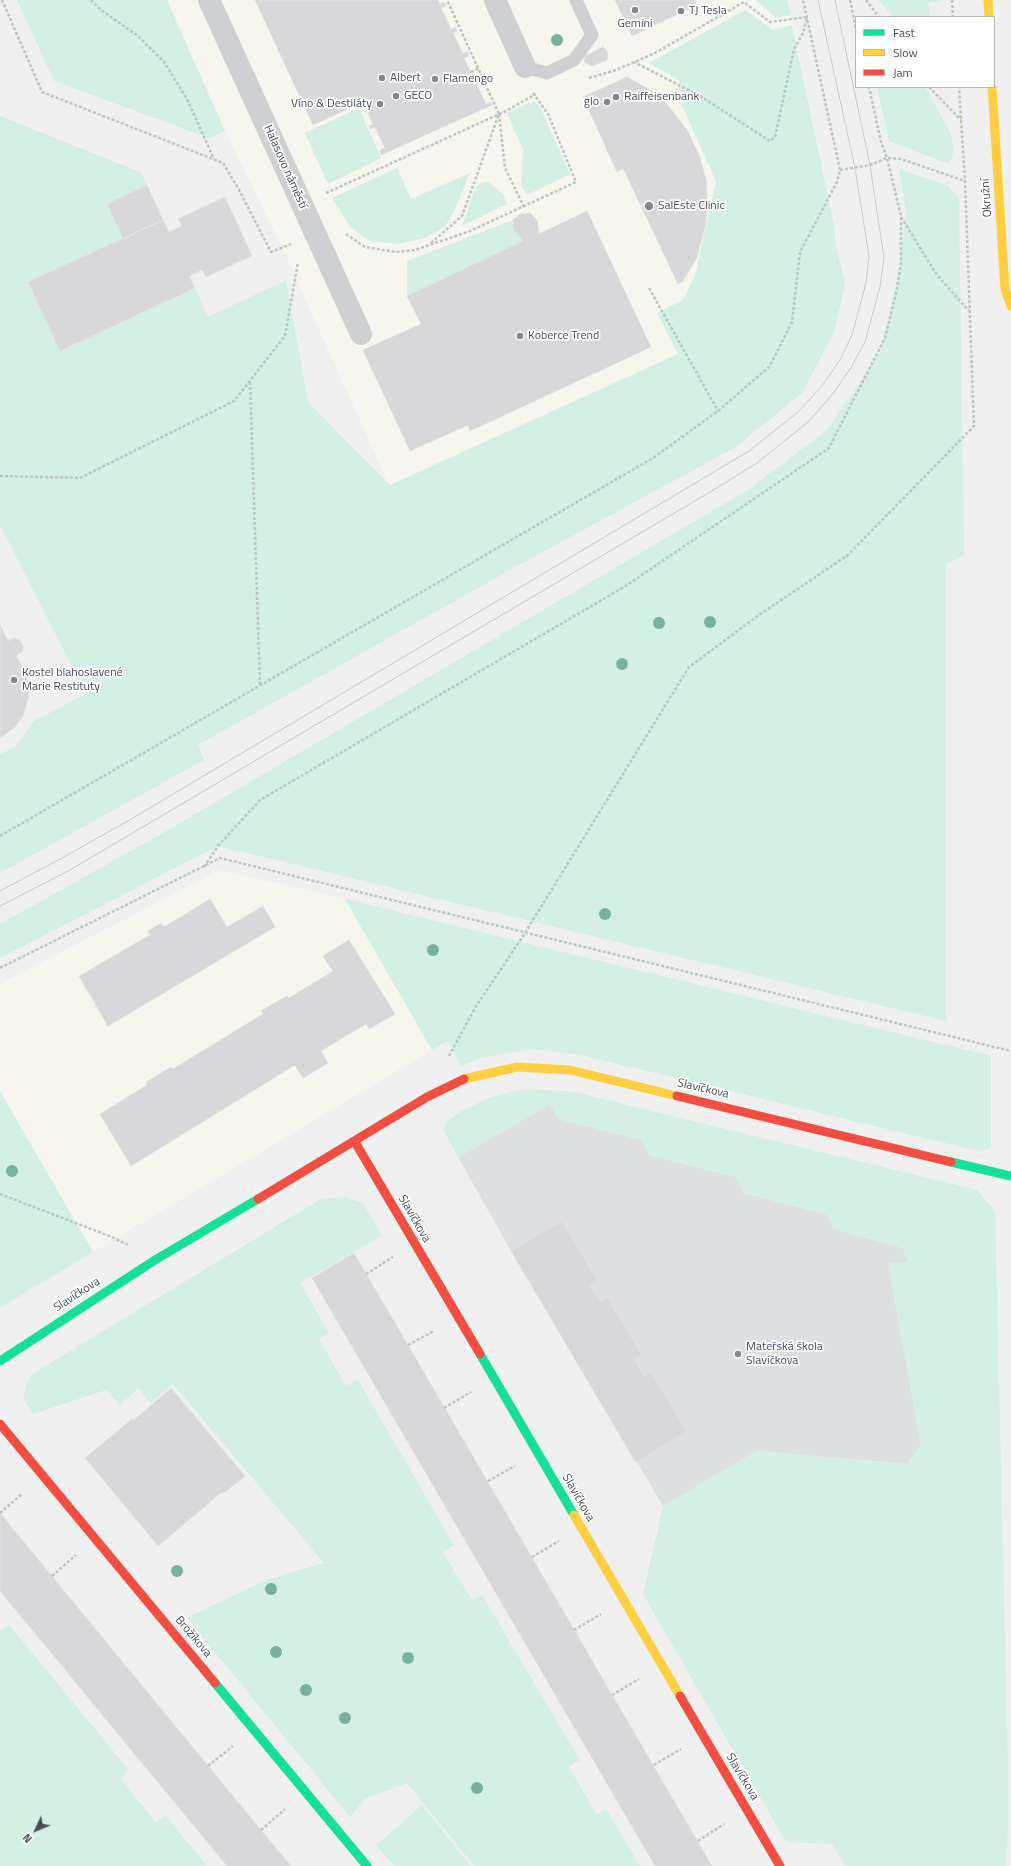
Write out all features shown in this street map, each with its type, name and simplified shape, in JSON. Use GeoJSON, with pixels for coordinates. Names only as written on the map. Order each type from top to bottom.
{"type":"FeatureCollection","features":[{"type":"Feature","properties":{"kind":"street","name":"Halasovo náměstí"},"geometry":{"type":"LineString","coordinates":[[210,0],[361,334]]}},
{"type":"Feature","properties":{"kind":"street"},"geometry":{"type":"LineString","coordinates":[[495,0],[525,67]]}},
{"type":"Feature","properties":{"kind":"street"},"geometry":{"type":"LineString","coordinates":[[988,0],[989,16]]}},
{"type":"Feature","properties":{"kind":"street","name":"Okružní"},"geometry":{"type":"LineString","coordinates":[[992,88],[1005,289],[1011,306]]}},
{"type":"Feature","properties":{"kind":"street","name":"Slavíčkova"},"geometry":{"type":"LineString","coordinates":[[0,1361],[155,1260],[355,1142],[427,1097],[469,1077],[510,1069],[570,1070],[1011,1176]]}},
{"type":"Feature","properties":{"kind":"street","name":"Slavíčkova"},"geometry":{"type":"LineString","coordinates":[[355,1142],[780,1866]]}},
{"type":"Feature","properties":{"kind":"street","name":"Brožíkova"},"geometry":{"type":"LineString","coordinates":[[0,1424],[367,1866]]}},
{"type":"Feature","properties":{"kind":"lane"},"geometry":{"type":"LineString","coordinates":[[525,67],[547,73],[574,60],[592,35],[576,0]]}},
{"type":"Feature","properties":{"kind":"path"},"geometry":{"type":"LineString","coordinates":[[2,0],[42,92],[223,163],[238,188],[271,252],[315,233],[335,220],[344,233],[364,247],[396,252],[415,250],[470,231],[576,182],[548,114],[533,95],[525,67]]}},
{"type":"Feature","properties":{"kind":"path"},"geometry":{"type":"LineString","coordinates":[[91,0],[101,10],[138,36],[164,62],[187,99],[214,159]]}},
{"type":"Feature","properties":{"kind":"path"},"geometry":{"type":"LineString","coordinates":[[447,0],[499,114],[505,168],[524,207]]}},
{"type":"Feature","properties":{"kind":"path"},"geometry":{"type":"LineString","coordinates":[[0,836],[653,458],[718,411],[770,366],[792,322],[800,252],[837,182],[840,170],[804,0]]}},
{"type":"Feature","properties":{"kind":"path"},"geometry":{"type":"LineString","coordinates":[[850,0],[855,23]]}},
{"type":"Feature","properties":{"kind":"path"},"geometry":{"type":"LineString","coordinates":[[866,0],[878,16]]}},
{"type":"Feature","properties":{"kind":"path"},"geometry":{"type":"LineString","coordinates":[[952,0],[953,16]]}},
{"type":"Feature","properties":{"kind":"path"},"geometry":{"type":"LineString","coordinates":[[616,70],[634,62],[744,2],[770,22],[807,16]]}},
{"type":"Feature","properties":{"kind":"path"},"geometry":{"type":"LineString","coordinates":[[634,62],[700,96],[770,141],[775,137],[794,49],[802,32],[807,16]]}},
{"type":"Feature","properties":{"kind":"path"},"geometry":{"type":"LineString","coordinates":[[471,72],[479,68]]}},
{"type":"Feature","properties":{"kind":"path"},"geometry":{"type":"LineString","coordinates":[[204,867],[218,846],[260,800],[624,588],[829,448],[885,338],[897,289],[901,263],[901,216],[887,158],[881,142],[869,88]]}},
{"type":"Feature","properties":{"kind":"path"},"geometry":{"type":"LineString","coordinates":[[930,88],[962,121]]}},
{"type":"Feature","properties":{"kind":"path"},"geometry":{"type":"LineString","coordinates":[[427,1097],[475,1008],[525,933],[689,667],[759,614],[848,555],[974,426],[965,181],[959,88]]}},
{"type":"Feature","properties":{"kind":"path"},"geometry":{"type":"LineString","coordinates":[[430,244],[462,216],[499,114]]}},
{"type":"Feature","properties":{"kind":"path"},"geometry":{"type":"LineString","coordinates":[[324,194],[499,114]]}},
{"type":"Feature","properties":{"kind":"path"},"geometry":{"type":"LineString","coordinates":[[840,170],[870,165],[887,158],[901,159],[965,181]]}},
{"type":"Feature","properties":{"kind":"path"},"geometry":{"type":"LineString","coordinates":[[901,216],[937,275],[969,311]]}},
{"type":"Feature","properties":{"kind":"path"},"geometry":{"type":"LineString","coordinates":[[291,244],[294,249]]}},
{"type":"Feature","properties":{"kind":"path"},"geometry":{"type":"LineString","coordinates":[[0,476],[80,478],[234,401],[285,336],[298,260]]}},
{"type":"Feature","properties":{"kind":"path"},"geometry":{"type":"LineString","coordinates":[[649,288],[718,411]]}},
{"type":"Feature","properties":{"kind":"path"},"geometry":{"type":"LineString","coordinates":[[250,381],[260,685]]}},
{"type":"Feature","properties":{"kind":"path"},"geometry":{"type":"LineString","coordinates":[[0,968],[220,858],[1011,1051]]}},
{"type":"Feature","properties":{"kind":"path"},"geometry":{"type":"LineString","coordinates":[[0,1194],[112,1237],[155,1260]]}},
{"type":"Feature","properties":{"kind":"path"},"geometry":{"type":"LineString","coordinates":[[0,1513],[23,1493]]}},
{"type":"Feature","properties":{"kind":"path"},"geometry":{"type":"LineString","coordinates":[[52,1576],[81,1551]]}},
{"type":"Feature","properties":{"kind":"path"},"geometry":{"type":"LineString","coordinates":[[612,1695],[662,1666]]}},
{"type":"Feature","properties":{"kind":"path"},"geometry":{"type":"LineString","coordinates":[[208,1766],[238,1741]]}},
{"type":"Feature","properties":{"kind":"path"},"geometry":{"type":"LineString","coordinates":[[261,1830],[290,1805]]}},
{"type":"Feature","properties":{"kind":"shaded area"},"geometry":{"type":"Polygon","coordinates":[[[167,0],[669,0],[676,16],[709,0],[756,0],[776,18],[791,15],[835,229],[835,243],[671,398],[401,512],[279,240],[225,131],[167,0]]]}},
{"type":"Feature","properties":{"kind":"shaded area"},"geometry":{"type":"Polygon","coordinates":[[[220,870],[345,899],[432,1050],[93,1252],[0,1091],[0,984],[220,870]]]}},
{"type":"Feature","properties":{"kind":"shaded area","name":"Mateřská škola Slavíčkova"},"geometry":{"type":"Polygon","coordinates":[[[550,1104],[559,1119],[642,1140],[649,1155],[736,1177],[744,1193],[828,1215],[834,1229],[903,1248],[909,1263],[888,1263],[921,1445],[907,1464],[757,1451],[663,1506],[511,1251],[458,1157],[550,1104]]]}},
{"type":"Feature","properties":{"kind":"green space"},"geometry":{"type":"Polygon","coordinates":[[[17,0],[167,0],[225,131],[209,138],[54,81],[17,0]]]}},
{"type":"Feature","properties":{"kind":"green space"},"geometry":{"type":"Polygon","coordinates":[[[756,0],[787,0],[791,15],[776,18],[756,0]]]}},
{"type":"Feature","properties":{"kind":"green space"},"geometry":{"type":"Polygon","coordinates":[[[879,0],[942,0],[928,2],[931,16],[892,16],[879,0]]]}},
{"type":"Feature","properties":{"kind":"green space"},"geometry":{"type":"Polygon","coordinates":[[[745,10],[773,30],[792,25],[835,229],[835,243],[845,284],[834,332],[802,393],[736,447],[528,560],[198,745],[204,760],[0,873],[0,754],[15,747],[34,721],[86,694],[0,525],[0,116],[142,173],[147,185],[107,204],[123,239],[28,282],[60,351],[195,288],[208,317],[286,280],[308,402],[390,485],[678,354],[657,313],[683,300],[695,276],[716,181],[676,92],[680,81],[649,63],[745,10]]]}},
{"type":"Feature","properties":{"kind":"green space"},"geometry":{"type":"Polygon","coordinates":[[[877,88],[926,88],[950,132],[954,149],[952,158],[948,163],[889,141],[877,88]]]}},
{"type":"Feature","properties":{"kind":"green space"},"geometry":{"type":"Polygon","coordinates":[[[531,102],[535,102],[540,107],[570,174],[527,195],[521,185],[523,150],[507,113],[531,102]]]}},
{"type":"Feature","properties":{"kind":"green space"},"geometry":{"type":"Polygon","coordinates":[[[359,108],[381,158],[328,184],[305,133],[359,108]]]}},
{"type":"Feature","properties":{"kind":"green space"},"geometry":{"type":"Polygon","coordinates":[[[397,168],[411,199],[470,173],[456,207],[445,227],[425,238],[398,244],[370,241],[351,228],[332,198],[397,168]]]}},
{"type":"Feature","properties":{"kind":"green space"},"geometry":{"type":"Polygon","coordinates":[[[899,169],[948,186],[959,198],[964,555],[946,564],[946,1021],[218,846],[0,958],[0,924],[163,833],[746,491],[827,430],[880,352],[898,275],[906,211],[899,169]]]}},
{"type":"Feature","properties":{"kind":"green space"},"geometry":{"type":"Polygon","coordinates":[[[487,181],[503,194],[507,204],[462,226],[474,191],[479,184],[487,181]]]}},
{"type":"Feature","properties":{"kind":"green space"},"geometry":{"type":"Polygon","coordinates":[[[513,220],[514,230],[523,241],[407,296],[407,261],[513,220]]]}},
{"type":"Feature","properties":{"kind":"green space"},"geometry":{"type":"Polygon","coordinates":[[[345,899],[991,1056],[991,1148],[978,1151],[581,1055],[533,1049],[480,1058],[461,1066],[447,1041],[432,1050],[345,899]]]}},
{"type":"Feature","properties":{"kind":"green space"},"geometry":{"type":"Polygon","coordinates":[[[525,1089],[565,1091],[582,1094],[977,1190],[995,1211],[1009,1810],[1006,1866],[845,1866],[832,1844],[786,1842],[643,1594],[663,1506],[757,1451],[907,1464],[921,1445],[888,1263],[908,1262],[903,1248],[834,1229],[828,1215],[744,1193],[736,1177],[649,1155],[642,1140],[559,1119],[550,1104],[458,1157],[444,1130],[447,1121],[463,1110],[494,1096],[525,1089]]]}},
{"type":"Feature","properties":{"kind":"green space"},"geometry":{"type":"Polygon","coordinates":[[[0,1091],[93,1252],[0,1308],[0,1091]]]}},
{"type":"Feature","properties":{"kind":"green space"},"geometry":{"type":"Polygon","coordinates":[[[345,1197],[363,1203],[382,1236],[300,1283],[329,1333],[319,1339],[346,1386],[358,1380],[454,1545],[443,1552],[472,1600],[482,1595],[580,1760],[569,1767],[597,1815],[606,1809],[640,1866],[474,1866],[407,1783],[365,1799],[350,1817],[187,1618],[263,1581],[324,1563],[173,1384],[150,1403],[138,1388],[120,1405],[106,1390],[33,1414],[24,1400],[25,1387],[32,1374],[321,1199],[345,1197]]]}},
{"type":"Feature","properties":{"kind":"green space"},"geometry":{"type":"Polygon","coordinates":[[[9,1625],[129,1770],[121,1779],[156,1823],[165,1815],[207,1866],[0,1866],[0,1631],[9,1625]]]}},
{"type":"Feature","properties":{"kind":"green space"},"geometry":{"type":"Polygon","coordinates":[[[422,1805],[471,1866],[394,1866],[376,1845],[422,1805]]]}},
{"type":"Feature","properties":{"kind":"building","name":"Albert"},"geometry":{"type":"Polygon","coordinates":[[[255,0],[438,0],[440,4],[444,2],[446,6],[441,8],[451,29],[456,27],[457,31],[453,33],[463,54],[467,52],[469,56],[464,58],[474,79],[478,77],[481,81],[476,83],[486,104],[490,102],[492,105],[381,155],[380,150],[385,148],[375,127],[370,129],[369,126],[373,124],[363,102],[313,125],[255,0]]]}},
{"type":"Feature","properties":{"kind":"building"},"geometry":{"type":"Polygon","coordinates":[[[615,0],[694,0],[697,5],[632,36],[615,0]]]}},
{"type":"Feature","properties":{"kind":"building"},"geometry":{"type":"Polygon","coordinates":[[[603,47],[608,53],[607,60],[592,66],[584,62],[585,56],[603,47]]]}},
{"type":"Feature","properties":{"kind":"building"},"geometry":{"type":"Polygon","coordinates":[[[627,77],[659,95],[687,130],[700,157],[706,180],[706,223],[697,257],[683,281],[678,284],[623,168],[617,172],[583,97],[627,77]]]}},
{"type":"Feature","properties":{"kind":"building"},"geometry":{"type":"Polygon","coordinates":[[[147,185],[163,220],[123,239],[107,204],[147,185]]]}},
{"type":"Feature","properties":{"kind":"building"},"geometry":{"type":"Polygon","coordinates":[[[225,197],[252,256],[206,277],[202,270],[189,276],[195,288],[60,351],[28,282],[163,220],[169,232],[182,226],[178,219],[225,197]]]}},
{"type":"Feature","properties":{"kind":"building","name":"Koberce Trend"},"geometry":{"type":"Polygon","coordinates":[[[587,211],[651,347],[470,431],[468,425],[410,451],[363,350],[421,324],[407,296],[523,241],[514,230],[513,220],[520,214],[530,213],[537,220],[539,234],[587,211]]]}},
{"type":"Feature","properties":{"kind":"building","name":"Kostel blahoslavené Marie Restituty"},"geometry":{"type":"Polygon","coordinates":[[[0,625],[8,641],[14,638],[20,640],[23,646],[23,651],[16,656],[27,674],[29,695],[23,716],[15,727],[0,738],[0,625]]]}},
{"type":"Feature","properties":{"kind":"building"},"geometry":{"type":"Polygon","coordinates":[[[210,899],[227,927],[263,906],[275,927],[108,1026],[79,976],[150,935],[148,931],[161,923],[164,927],[210,899]]]}},
{"type":"Feature","properties":{"kind":"building"},"geometry":{"type":"Polygon","coordinates":[[[349,940],[395,1014],[369,1029],[366,1024],[321,1051],[328,1063],[303,1078],[295,1065],[131,1166],[100,1114],[147,1085],[146,1082],[171,1067],[173,1069],[263,1014],[261,1011],[287,996],[289,998],[333,971],[323,956],[349,940]]]}},
{"type":"Feature","properties":{"kind":"building"},"geometry":{"type":"Polygon","coordinates":[[[562,1221],[597,1280],[590,1285],[600,1301],[607,1297],[642,1355],[635,1359],[644,1376],[651,1372],[687,1431],[636,1463],[511,1251],[562,1221]]]}},
{"type":"Feature","properties":{"kind":"building"},"geometry":{"type":"Polygon","coordinates":[[[354,1253],[712,1866],[655,1866],[312,1278],[354,1253]]]}},
{"type":"Feature","properties":{"kind":"building"},"geometry":{"type":"Polygon","coordinates":[[[171,1388],[245,1476],[224,1493],[222,1492],[158,1546],[85,1458],[132,1419],[134,1420],[171,1388]]]}},
{"type":"Feature","properties":{"kind":"building"},"geometry":{"type":"Polygon","coordinates":[[[0,1513],[291,1866],[227,1866],[0,1591],[0,1513]]]}},
{"type":"Feature","properties":{"kind":"tram line"},"geometry":{"type":"LineString","coordinates":[[0,891],[133,818],[749,451],[798,412],[822,386],[840,360],[852,335],[866,283],[869,256],[855,168],[818,0]]}},
{"type":"Feature","properties":{"kind":"tram line"},"geometry":{"type":"LineString","coordinates":[[0,906],[70,870],[710,492],[757,463],[808,422],[832,395],[850,369],[865,342],[880,287],[884,258],[870,165],[835,0]]}},
{"type":"Feature","properties":{"kind":"traffic: fast"},"geometry":{"type":"LineString","coordinates":[[951,1162],[1011,1176]]}},
{"type":"Feature","properties":{"kind":"traffic: fast"},"geometry":{"type":"LineString","coordinates":[[0,1361],[155,1260],[258,1199]]}},
{"type":"Feature","properties":{"kind":"traffic: fast"},"geometry":{"type":"LineString","coordinates":[[480,1354],[574,1515]]}},
{"type":"Feature","properties":{"kind":"traffic: fast"},"geometry":{"type":"LineString","coordinates":[[215,1683],[367,1866]]}},
{"type":"Feature","properties":{"kind":"traffic: slow"},"geometry":{"type":"LineString","coordinates":[[988,0],[989,16]]}},
{"type":"Feature","properties":{"kind":"traffic: slow"},"geometry":{"type":"LineString","coordinates":[[992,88],[1005,289],[1011,306]]}},
{"type":"Feature","properties":{"kind":"traffic: slow"},"geometry":{"type":"LineString","coordinates":[[464,1079],[517,1067],[570,1070],[677,1096]]}},
{"type":"Feature","properties":{"kind":"traffic: slow"},"geometry":{"type":"LineString","coordinates":[[574,1515],[680,1696]]}},
{"type":"Feature","properties":{"kind":"traffic: jam"},"geometry":{"type":"LineString","coordinates":[[258,1199],[427,1097],[464,1079]]}},
{"type":"Feature","properties":{"kind":"traffic: jam"},"geometry":{"type":"LineString","coordinates":[[677,1096],[951,1162]]}},
{"type":"Feature","properties":{"kind":"traffic: jam"},"geometry":{"type":"LineString","coordinates":[[355,1142],[480,1354]]}},
{"type":"Feature","properties":{"kind":"traffic: jam"},"geometry":{"type":"LineString","coordinates":[[0,1424],[215,1683]]}},
{"type":"Feature","properties":{"kind":"traffic: jam"},"geometry":{"type":"LineString","coordinates":[[680,1696],[780,1866]]}},
{"type":"Feature","properties":{"kind":"place","name":"Gemini"},"geometry":{"type":"Point","coordinates":[635,10]}},
{"type":"Feature","properties":{"kind":"place","name":"TJ Tesla"},"geometry":{"type":"Point","coordinates":[681,11]}},
{"type":"Feature","properties":{"kind":"place","name":"Albert"},"geometry":{"type":"Point","coordinates":[382,78]}},
{"type":"Feature","properties":{"kind":"place","name":"Flamengo"},"geometry":{"type":"Point","coordinates":[435,79]}},
{"type":"Feature","properties":{"kind":"place","name":"GECO"},"geometry":{"type":"Point","coordinates":[396,96]}},
{"type":"Feature","properties":{"kind":"place","name":"Raiffeisenbank"},"geometry":{"type":"Point","coordinates":[616,97]}},
{"type":"Feature","properties":{"kind":"place","name":"glo"},"geometry":{"type":"Point","coordinates":[607,102]}},
{"type":"Feature","properties":{"kind":"place","name":"Víno & Destiláty"},"geometry":{"type":"Point","coordinates":[380,104]}},
{"type":"Feature","properties":{"kind":"place","name":"SalEste Clinic"},"geometry":{"type":"Point","coordinates":[649,206]}},
{"type":"Feature","properties":{"kind":"place","name":"Koberce Trend"},"geometry":{"type":"Point","coordinates":[520,336]}},
{"type":"Feature","properties":{"kind":"place","name":"Kostel blahoslavené Marie Restituty"},"geometry":{"type":"Point","coordinates":[14,680]}},
{"type":"Feature","properties":{"kind":"place","name":"Mateřská škola Slavíčkova"},"geometry":{"type":"Point","coordinates":[738,1354]}}]}
